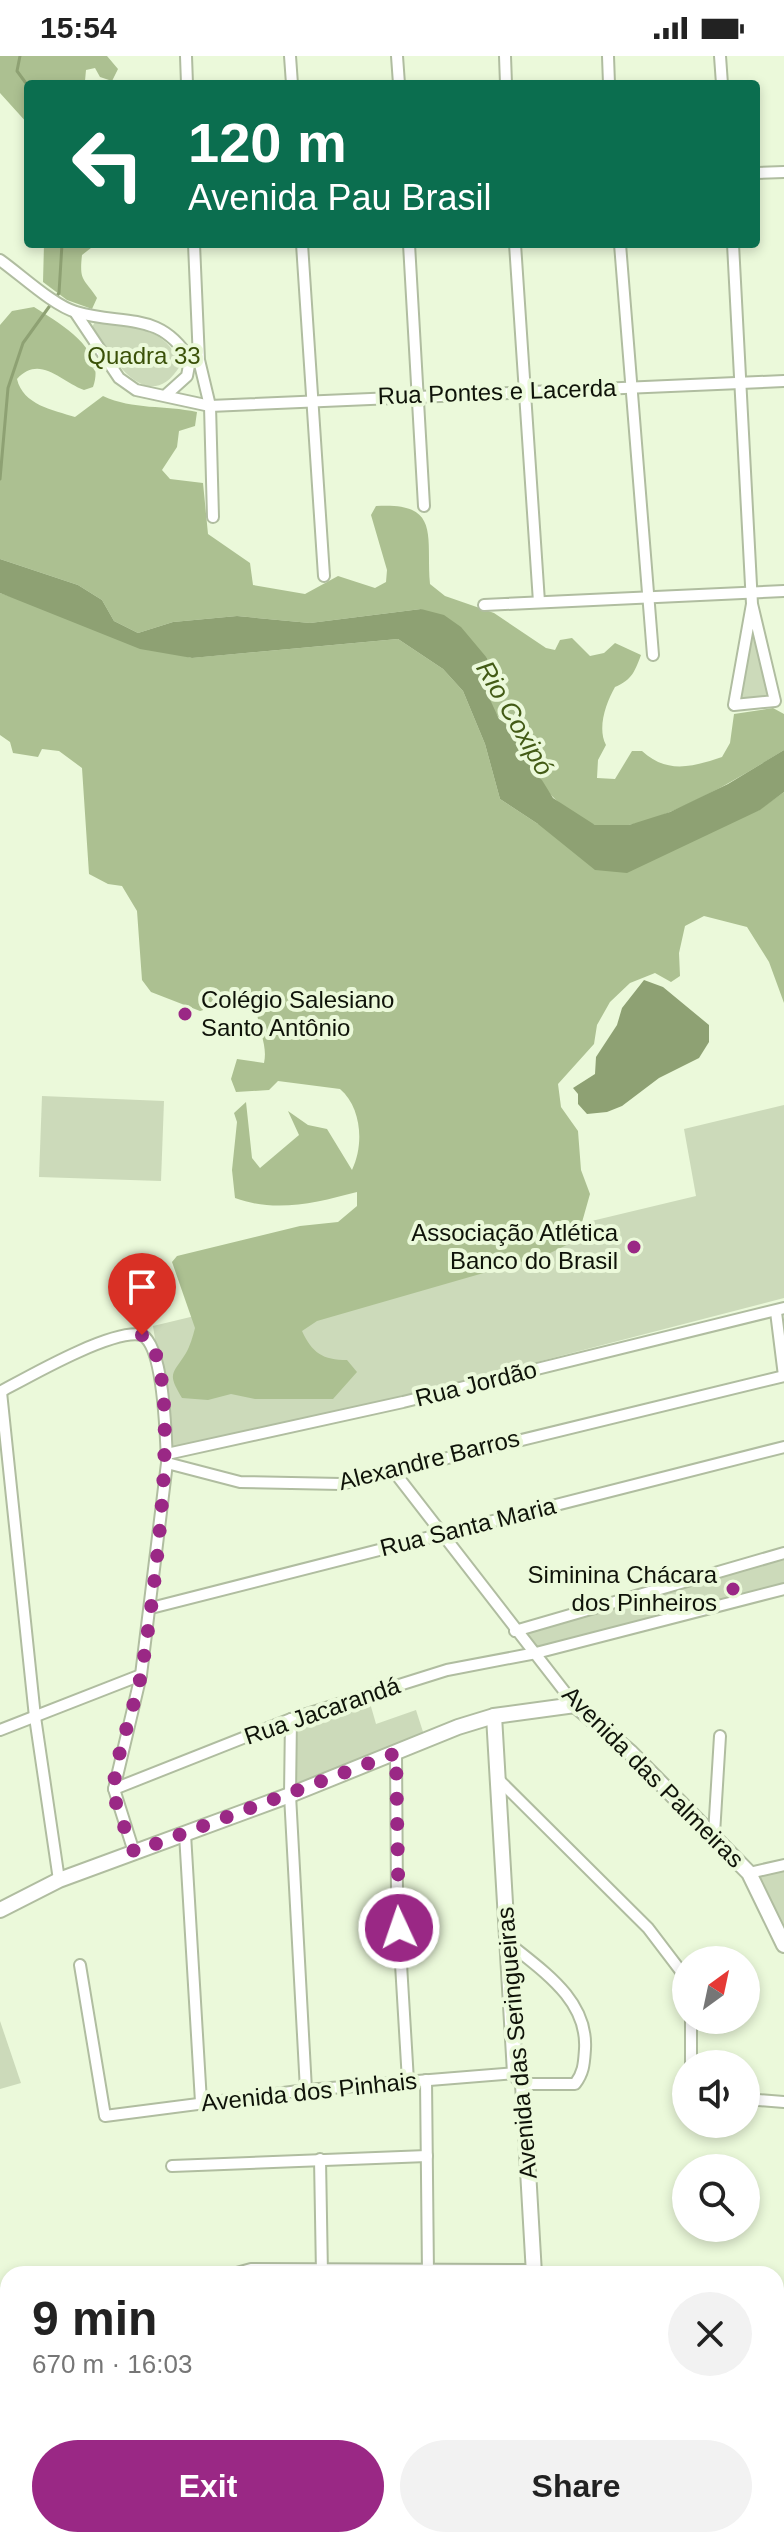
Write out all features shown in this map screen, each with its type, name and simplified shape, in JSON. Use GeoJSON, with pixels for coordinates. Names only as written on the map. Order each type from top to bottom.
{"type":"FeatureCollection","features":[{"type":"Feature","properties":{"kind":"street"},"geometry":{"type":"LineString","coordinates":[[186,56],[187,80]]}},
{"type":"Feature","properties":{"kind":"street"},"geometry":{"type":"LineString","coordinates":[[290,56],[292,80]]}},
{"type":"Feature","properties":{"kind":"street"},"geometry":{"type":"LineString","coordinates":[[397,56],[399,80]]}},
{"type":"Feature","properties":{"kind":"street"},"geometry":{"type":"LineString","coordinates":[[505,56],[506,80]]}},
{"type":"Feature","properties":{"kind":"street"},"geometry":{"type":"LineString","coordinates":[[608,56],[609,80]]}},
{"type":"Feature","properties":{"kind":"street"},"geometry":{"type":"LineString","coordinates":[[720,56],[722,80]]}},
{"type":"Feature","properties":{"kind":"street"},"geometry":{"type":"LineString","coordinates":[[760,173],[784,172]]}},
{"type":"Feature","properties":{"kind":"street"},"geometry":{"type":"LineString","coordinates":[[194,248],[194,360],[210,406],[213,517]]}},
{"type":"Feature","properties":{"kind":"street"},"geometry":{"type":"LineString","coordinates":[[302,248],[324,576]]}},
{"type":"Feature","properties":{"kind":"street"},"geometry":{"type":"LineString","coordinates":[[409,248],[424,506]]}},
{"type":"Feature","properties":{"kind":"street"},"geometry":{"type":"LineString","coordinates":[[515,248],[539,602]]}},
{"type":"Feature","properties":{"kind":"street"},"geometry":{"type":"LineString","coordinates":[[620,248],[653,655]]}},
{"type":"Feature","properties":{"kind":"street"},"geometry":{"type":"LineString","coordinates":[[733,248],[752,604],[775,701],[734,705],[752,604]]}},
{"type":"Feature","properties":{"kind":"street"},"geometry":{"type":"LineString","coordinates":[[0,260],[71,310],[157,327],[194,360]]}},
{"type":"Feature","properties":{"kind":"street","name":"Rua Pontes e Lacerda"},"geometry":{"type":"LineString","coordinates":[[71,310],[119,378],[136,390],[167,394],[210,406],[784,381]]}},
{"type":"Feature","properties":{"kind":"street"},"geometry":{"type":"LineString","coordinates":[[167,394],[187,376],[194,360]]}},
{"type":"Feature","properties":{"kind":"street"},"geometry":{"type":"LineString","coordinates":[[484,605],[784,591]]}},
{"type":"Feature","properties":{"kind":"street"},"geometry":{"type":"LineString","coordinates":[[780,1310],[784,1376]]}},
{"type":"Feature","properties":{"kind":"street","name":"Rua Jordão"},"geometry":{"type":"LineString","coordinates":[[167,1458],[780,1310]]}},
{"type":"Feature","properties":{"kind":"street"},"geometry":{"type":"LineString","coordinates":[[59,1880],[35,1717],[0,1392],[49,1365],[126,1335],[142,1335],[153,1345],[166,1421],[167,1458],[141,1675],[114,1789],[134,1852]]}},
{"type":"Feature","properties":{"kind":"street","name":"Alexandre Barros"},"geometry":{"type":"LineString","coordinates":[[167,1458],[240,1482],[341,1484],[392,1469],[784,1376]]}},
{"type":"Feature","properties":{"kind":"street","name":"Rua Santa Maria"},"geometry":{"type":"LineString","coordinates":[[151,1608],[784,1447]]}},
{"type":"Feature","properties":{"kind":"street","name":"Avenida das Palmeiras"},"geometry":{"type":"LineString","coordinates":[[392,1469],[575,1705],[620,1743],[714,1834],[749,1873],[784,1946]]}},
{"type":"Feature","properties":{"kind":"street"},"geometry":{"type":"LineString","coordinates":[[515,1631],[784,1553]]}},
{"type":"Feature","properties":{"kind":"street","name":"Rua Jacarandá"},"geometry":{"type":"LineString","coordinates":[[114,1789],[291,1719],[447,1670],[536,1653],[784,1589]]}},
{"type":"Feature","properties":{"kind":"street"},"geometry":{"type":"LineString","coordinates":[[0,1730],[141,1675]]}},
{"type":"Feature","properties":{"kind":"street"},"geometry":{"type":"LineString","coordinates":[[0,1910],[59,1880],[494,1716],[575,1705]]}},
{"type":"Feature","properties":{"kind":"street","name":"Avenida das Seringueiras"},"geometry":{"type":"LineString","coordinates":[[494,1716],[506,1941],[534,2266]]}},
{"type":"Feature","properties":{"kind":"street"},"geometry":{"type":"LineString","coordinates":[[291,1719],[290,1795],[306,2090]]}},
{"type":"Feature","properties":{"kind":"street"},"geometry":{"type":"LineString","coordinates":[[714,1834],[720,1736]]}},
{"type":"Feature","properties":{"kind":"street"},"geometry":{"type":"LineString","coordinates":[[396,1753],[397,1881],[408,2081]]}},
{"type":"Feature","properties":{"kind":"street"},"geometry":{"type":"LineString","coordinates":[[498,1779],[648,1928],[672,1960]]}},
{"type":"Feature","properties":{"kind":"street"},"geometry":{"type":"LineString","coordinates":[[185,1834],[201,2102]]}},
{"type":"Feature","properties":{"kind":"street"},"geometry":{"type":"LineString","coordinates":[[749,1873],[784,1865]]}},
{"type":"Feature","properties":{"kind":"street","name":"Avenida dos Pinhais"},"geometry":{"type":"LineString","coordinates":[[80,1965],[105,2116],[201,2102],[408,2081],[519,2078],[575,2084],[583,2073],[586,2039],[581,2016],[569,1996],[506,1941]]}},
{"type":"Feature","properties":{"kind":"street"},"geometry":{"type":"LineString","coordinates":[[426,2080],[428,2266]]}},
{"type":"Feature","properties":{"kind":"street"},"geometry":{"type":"LineString","coordinates":[[760,2100],[784,2102]]}},
{"type":"Feature","properties":{"kind":"street"},"geometry":{"type":"LineString","coordinates":[[172,2166],[427,2156]]}},
{"type":"Feature","properties":{"kind":"street"},"geometry":{"type":"LineString","coordinates":[[320,2159],[321,2266]]}},
{"type":"Feature","properties":{"kind":"green space","name":"Quadra 33"},"geometry":{"type":"Polygon","coordinates":[[[95,322],[134,328],[157,336],[167,343],[180,366],[167,381],[155,386],[142,384],[119,366],[92,327],[95,322]]]}},
{"type":"Feature","properties":{"kind":"green space"},"geometry":{"type":"Polygon","coordinates":[[[751,614],[773,700],[736,702],[751,614]]]}},
{"type":"Feature","properties":{"kind":"green space"},"geometry":{"type":"Polygon","coordinates":[[[42,1096],[164,1101],[161,1181],[39,1177],[42,1096]]]}},
{"type":"Feature","properties":{"kind":"green space","name":"Associação Atlética Banco do Brasil"},"geometry":{"type":"Polygon","coordinates":[[[784,1105],[784,1298],[360,1408],[172,1449],[153,1326],[696,1196],[684,1129],[784,1105]]]}},
{"type":"Feature","properties":{"kind":"green space"},"geometry":{"type":"Polygon","coordinates":[[[784,1558],[784,1586],[537,1649],[523,1634],[784,1558]]]}},
{"type":"Feature","properties":{"kind":"green space"},"geometry":{"type":"Polygon","coordinates":[[[370,1703],[376,1724],[416,1710],[424,1735],[295,1786],[298,1721],[370,1703]]]}},
{"type":"Feature","properties":{"kind":"green space"},"geometry":{"type":"Polygon","coordinates":[[[784,1871],[784,1938],[755,1877],[784,1871]]]}},
{"type":"Feature","properties":{"kind":"green space"},"geometry":{"type":"Polygon","coordinates":[[[0,2021],[21,2083],[0,2089],[0,2021]]]}},
{"type":"Feature","properties":{"kind":"shaded area"},"geometry":{"type":"Polygon","coordinates":[[[0,56],[107,56],[118,69],[112,80],[100,77],[95,68],[86,70],[85,80],[24,80],[24,120],[0,93],[0,56]]]}},
{"type":"Feature","properties":{"kind":"shaded area"},"geometry":{"type":"Polygon","coordinates":[[[44,248],[91,248],[82,255],[81,270],[97,298],[92,309],[67,300],[43,282],[44,248]]]}},
{"type":"Feature","properties":{"kind":"shaded area"},"geometry":{"type":"Polygon","coordinates":[[[34,307],[78,339],[87,349],[96,373],[93,387],[84,390],[42,369],[26,372],[17,379],[20,388],[32,401],[75,417],[103,396],[137,405],[197,412],[195,426],[179,431],[177,447],[162,470],[170,479],[203,483],[208,534],[250,563],[253,585],[305,594],[338,576],[375,588],[386,582],[387,570],[371,515],[376,506],[411,510],[421,516],[426,525],[430,584],[445,596],[494,613],[546,648],[555,650],[560,640],[572,638],[590,656],[604,653],[615,643],[641,655],[632,674],[615,687],[606,708],[602,731],[606,745],[598,760],[597,778],[615,779],[632,751],[642,751],[670,766],[700,764],[722,757],[730,743],[734,714],[773,708],[784,714],[784,750],[719,788],[665,814],[615,827],[595,825],[568,810],[548,792],[526,738],[496,714],[489,699],[487,658],[421,609],[310,623],[237,616],[173,622],[138,633],[114,621],[102,600],[78,585],[0,559],[0,325],[12,311],[34,307]]]}},
{"type":"Feature","properties":{"kind":"shaded area","name":"Rio Coxipó"},"geometry":{"type":"Polygon","coordinates":[[[0,559],[78,585],[102,600],[114,621],[138,633],[173,622],[237,616],[310,623],[421,609],[444,615],[461,627],[487,658],[487,693],[499,719],[525,736],[537,772],[553,798],[595,825],[629,825],[670,812],[728,784],[784,750],[784,792],[760,810],[627,873],[595,870],[538,824],[500,799],[485,744],[463,691],[443,669],[398,639],[192,658],[140,649],[0,593],[0,559]]]}},
{"type":"Feature","properties":{"kind":"shaded area"},"geometry":{"type":"Polygon","coordinates":[[[0,593],[191,658],[398,639],[443,669],[463,691],[485,744],[500,799],[538,824],[707,832],[759,810],[784,792],[784,1003],[769,962],[747,927],[704,916],[685,926],[679,953],[680,976],[671,982],[655,973],[630,983],[610,1002],[597,1025],[594,1044],[558,1084],[561,1107],[578,1131],[581,1170],[590,1194],[577,1240],[546,1255],[317,1321],[302,1331],[310,1345],[325,1357],[347,1360],[357,1372],[333,1399],[255,1399],[231,1394],[208,1400],[182,1398],[174,1384],[173,1374],[195,1328],[172,1262],[177,1256],[300,1226],[338,1222],[357,1206],[357,1192],[311,1203],[281,1206],[235,1198],[232,1170],[237,1122],[234,1113],[246,1102],[252,1158],[260,1168],[299,1135],[288,1111],[308,1125],[327,1129],[352,1170],[358,1149],[357,1116],[340,1089],[278,1081],[269,1090],[236,1092],[231,1079],[237,1059],[264,1063],[265,1050],[257,1011],[222,1004],[200,1011],[151,992],[142,980],[137,911],[122,886],[108,884],[89,874],[82,768],[59,751],[42,749],[38,757],[13,753],[10,742],[0,735],[0,593]]]}},
{"type":"Feature","properties":{"kind":"shaded area"},"geometry":{"type":"Polygon","coordinates":[[[644,980],[663,987],[709,1025],[709,1042],[699,1058],[659,1078],[622,1106],[607,1112],[587,1114],[578,1104],[578,1094],[573,1088],[595,1074],[596,1057],[617,1025],[622,1008],[644,980]]]}},
{"type":"Feature","properties":{"kind":"waterway"},"geometry":{"type":"LineString","coordinates":[[20,56],[17,71],[24,81]]}},
{"type":"Feature","properties":{"kind":"waterway"},"geometry":{"type":"LineString","coordinates":[[0,479],[8,388],[23,343],[59,293],[62,248]]}},
{"type":"Feature","properties":{"kind":"place","name":"Colégio Salesiano Santo Antônio"},"geometry":{"type":"Point","coordinates":[185,1014]}},
{"type":"Feature","properties":{"kind":"place","name":"Associação Atlética Banco do Brasil"},"geometry":{"type":"Point","coordinates":[634,1247]}},
{"type":"Feature","properties":{"kind":"place","name":"Siminina Chácara dos Pinheiros"},"geometry":{"type":"Point","coordinates":[733,1589]}},
{"type":"Feature","properties":{"kind":"route"},"geometry":{"type":"LineString","coordinates":[[142,1335],[153,1345],[166,1421],[167,1463],[141,1675],[114,1789],[134,1852],[396,1753],[399,1928]]}}]}
